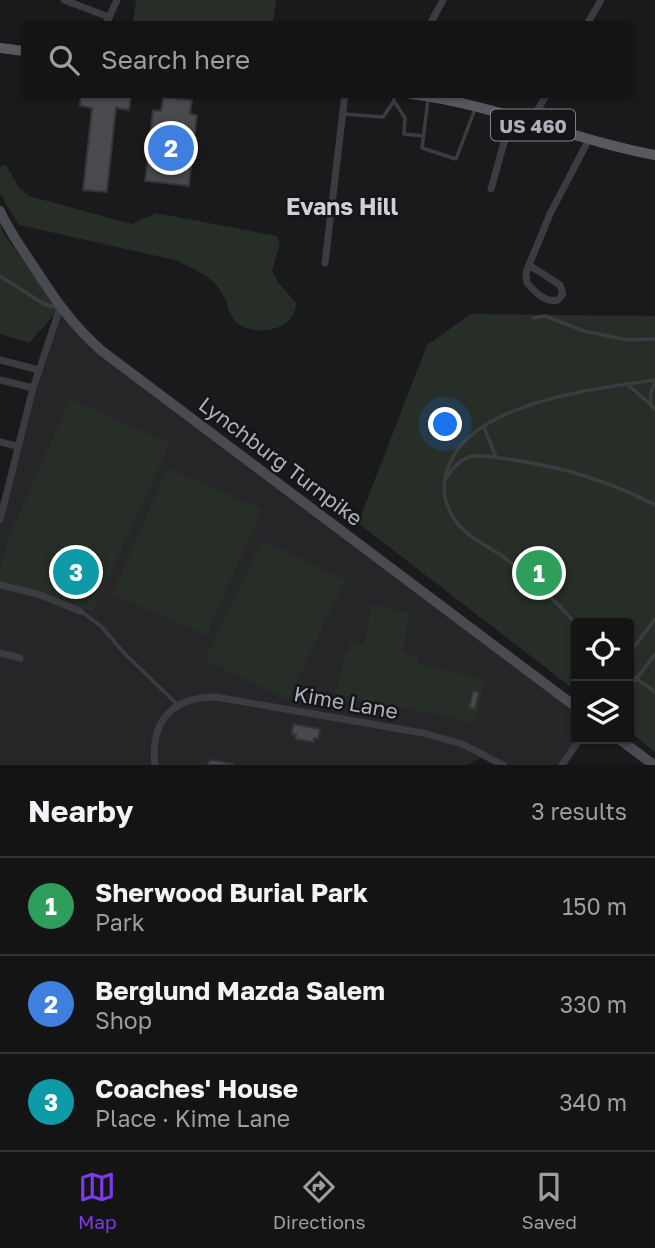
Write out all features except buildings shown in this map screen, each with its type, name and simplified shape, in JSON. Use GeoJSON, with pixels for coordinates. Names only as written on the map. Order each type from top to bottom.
{"type":"FeatureCollection","features":[{"type":"Feature","properties":{"kind":"main road"},"geometry":{"type":"LineString","coordinates":[[0,48],[21,51]]}},
{"type":"Feature","properties":{"kind":"main road","name":"US 460"},"geometry":{"type":"LineString","coordinates":[[437,98],[588,141],[655,154]]}},
{"type":"Feature","properties":{"kind":"street"},"geometry":{"type":"LineString","coordinates":[[64,0],[108,21],[117,0]]}},
{"type":"Feature","properties":{"kind":"street"},"geometry":{"type":"LineString","coordinates":[[431,21],[443,0]]}},
{"type":"Feature","properties":{"kind":"street"},"geometry":{"type":"LineString","coordinates":[[589,21],[601,0]]}},
{"type":"Feature","properties":{"kind":"street"},"geometry":{"type":"LineString","coordinates":[[325,263],[345,98]]}},
{"type":"Feature","properties":{"kind":"street"},"geometry":{"type":"LineString","coordinates":[[530,124],[545,98]]}},
{"type":"Feature","properties":{"kind":"street"},"geometry":{"type":"LineString","coordinates":[[491,189],[511,118]]}},
{"type":"Feature","properties":{"kind":"street"},"geometry":{"type":"LineString","coordinates":[[529,265],[560,285],[563,294],[558,300],[544,299],[527,283],[526,273],[529,265],[550,214],[588,141]]}},
{"type":"Feature","properties":{"kind":"street","name":"Lynchburg Turnpike"},"geometry":{"type":"LineString","coordinates":[[0,211],[15,239],[61,308],[72,323],[102,351],[571,703]]}},
{"type":"Feature","properties":{"kind":"street"},"geometry":{"type":"LineString","coordinates":[[0,520],[33,388],[61,308]]}},
{"type":"Feature","properties":{"kind":"street"},"geometry":{"type":"LineString","coordinates":[[0,360],[39,370]]}},
{"type":"Feature","properties":{"kind":"street"},"geometry":{"type":"LineString","coordinates":[[0,380],[33,388]]}},
{"type":"Feature","properties":{"kind":"street"},"geometry":{"type":"LineString","coordinates":[[0,442],[17,446]]}},
{"type":"Feature","properties":{"kind":"street"},"geometry":{"type":"LineString","coordinates":[[0,585],[38,594],[80,611]]}},
{"type":"Feature","properties":{"kind":"street"},"geometry":{"type":"LineString","coordinates":[[0,653],[20,658]]}},
{"type":"Feature","properties":{"kind":"street","name":"Kime Lane"},"geometry":{"type":"LineString","coordinates":[[178,705],[192,699],[216,697],[423,733],[462,744],[503,765]]}},
{"type":"Feature","properties":{"kind":"street"},"geometry":{"type":"LineString","coordinates":[[155,765],[159,727],[168,712],[178,705]]}},
{"type":"Feature","properties":{"kind":"street"},"geometry":{"type":"LineString","coordinates":[[562,765],[577,744]]}},
{"type":"Feature","properties":{"kind":"street"},"geometry":{"type":"LineString","coordinates":[[626,744],[654,765]]}},
{"type":"Feature","properties":{"kind":"lane"},"geometry":{"type":"LineString","coordinates":[[428,98],[422,148],[456,159],[475,107]]}},
{"type":"Feature","properties":{"kind":"lane"},"geometry":{"type":"LineString","coordinates":[[343,114],[383,117],[394,101],[405,118],[404,134],[423,136]]}},
{"type":"Feature","properties":{"kind":"lane"},"geometry":{"type":"LineString","coordinates":[[0,276],[44,304],[61,308]]}},
{"type":"Feature","properties":{"kind":"lane"},"geometry":{"type":"LineString","coordinates":[[533,318],[545,316],[577,329],[628,340],[655,339]]}},
{"type":"Feature","properties":{"kind":"lane"},"geometry":{"type":"LineString","coordinates":[[571,619],[543,589],[461,528],[449,510],[444,491],[454,454],[469,438],[498,418],[546,399],[655,381],[650,404]]}},
{"type":"Feature","properties":{"kind":"lane"},"geometry":{"type":"LineString","coordinates":[[626,384],[655,409]]}},
{"type":"Feature","properties":{"kind":"lane"},"geometry":{"type":"LineString","coordinates":[[484,427],[496,457]]}},
{"type":"Feature","properties":{"kind":"lane"},"geometry":{"type":"LineString","coordinates":[[445,480],[456,465],[471,457],[496,457],[557,468],[631,492],[655,505]]}},
{"type":"Feature","properties":{"kind":"lane"},"geometry":{"type":"LineString","coordinates":[[80,611],[101,626],[124,653],[178,705]]}},
{"type":"Feature","properties":{"kind":"lane"},"geometry":{"type":"LineString","coordinates":[[634,647],[655,619]]}},
{"type":"Feature","properties":{"kind":"lane"},"geometry":{"type":"LineString","coordinates":[[634,682],[655,654]]}},
{"type":"Feature","properties":{"kind":"lane"},"geometry":{"type":"LineString","coordinates":[[636,679],[655,692]]}},
{"type":"Feature","properties":{"kind":"shaded area"},"geometry":{"type":"Polygon","coordinates":[[[136,0],[276,0],[273,21],[133,21],[136,0]]]}},
{"type":"Feature","properties":{"kind":"shaded area"},"geometry":{"type":"Polygon","coordinates":[[[6,164],[19,188],[29,196],[132,224],[156,213],[277,236],[280,243],[272,271],[296,303],[294,312],[289,320],[274,329],[245,328],[232,318],[216,285],[204,275],[175,260],[19,225],[0,194],[0,167],[6,164]]]}},
{"type":"Feature","properties":{"kind":"shaded area"},"geometry":{"type":"Polygon","coordinates":[[[0,223],[4,235],[60,308],[29,343],[0,334],[0,223]]]}},
{"type":"Feature","properties":{"kind":"shaded area"},"geometry":{"type":"Polygon","coordinates":[[[60,308],[72,323],[571,703],[571,744],[573,744],[562,765],[503,765],[487,755],[467,765],[0,765],[0,524],[33,388],[60,308]]]}},
{"type":"Feature","properties":{"kind":"shaded area"},"geometry":{"type":"Polygon","coordinates":[[[471,314],[655,316],[655,752],[634,735],[634,618],[571,618],[571,687],[358,523],[427,345],[471,314]]]}},
{"type":"Feature","properties":{"kind":"shaded area"},"geometry":{"type":"Polygon","coordinates":[[[70,399],[170,443],[93,613],[48,593],[0,581],[7,541],[70,399]]]}},
{"type":"Feature","properties":{"kind":"shaded area"},"geometry":{"type":"Polygon","coordinates":[[[167,468],[262,509],[207,635],[112,595],[167,468]]]}},
{"type":"Feature","properties":{"kind":"shaded area"},"geometry":{"type":"Polygon","coordinates":[[[262,540],[345,580],[288,700],[205,660],[262,540]]]}},
{"type":"Feature","properties":{"kind":"shaded area"},"geometry":{"type":"Polygon","coordinates":[[[372,605],[410,613],[402,653],[418,657],[417,664],[485,679],[475,723],[336,694],[345,652],[348,652],[351,642],[364,644],[372,605]]]}},
{"type":"Feature","properties":{"kind":"place","name":"Berglund Mazda Salem"},"geometry":{"type":"Point","coordinates":[171,148]}},
{"type":"Feature","properties":{"kind":"place","name":"Coaches' House"},"geometry":{"type":"Point","coordinates":[76,572]}},
{"type":"Feature","properties":{"kind":"place","name":"Sherwood Burial Park"},"geometry":{"type":"Point","coordinates":[539,573]}},
{"type":"Feature","properties":{"kind":"district","name":"Evans Hill"},"geometry":{"type":"Point","coordinates":[342,206]}}]}
